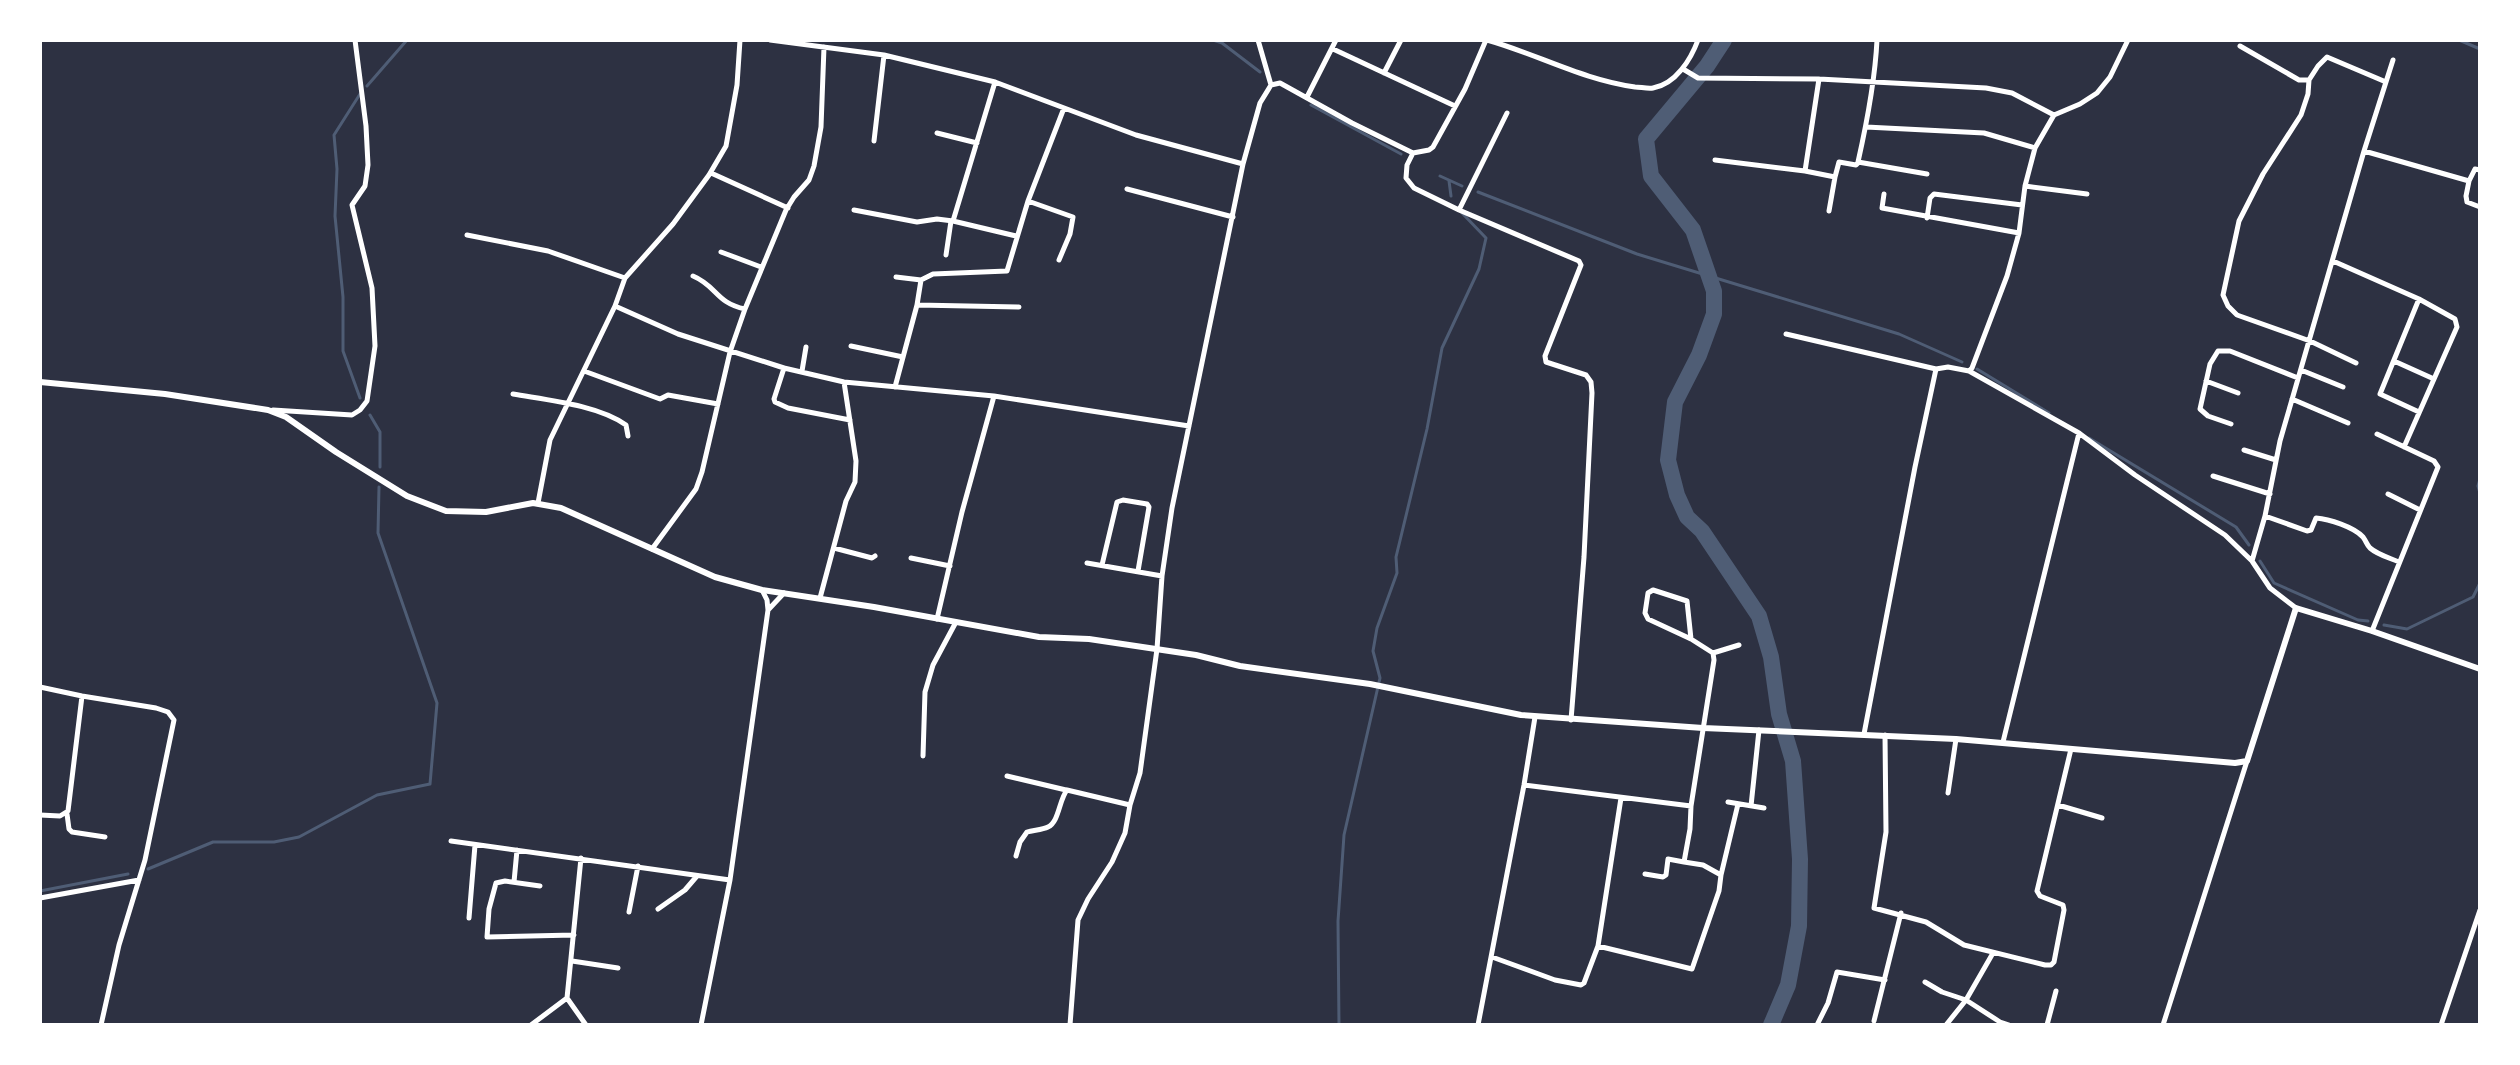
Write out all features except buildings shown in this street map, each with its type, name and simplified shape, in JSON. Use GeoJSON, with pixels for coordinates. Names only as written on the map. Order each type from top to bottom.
{"type":"FeatureCollection","features":[{"type":"Feature","properties":{"kind":"street"},"geometry":{"type":"LineString","coordinates":[[40,382],[165,394],[268,410],[352,415],[363,407],[369,395],[375,346],[372,288],[352,205],[365,186],[368,165],[355,40]]}},
{"type":"Feature","properties":{"kind":"street"},"geometry":{"type":"LineString","coordinates":[[538,503],[546,453],[555,429],[615,306],[625,278],[660,240],[711,173],[726,146],[740,40]]}},
{"type":"Feature","properties":{"kind":"street"},"geometry":{"type":"LineString","coordinates":[[770,40],[884,55],[995,82],[1136,135],[1243,164]]}},
{"type":"Feature","properties":{"kind":"street"},"geometry":{"type":"LineString","coordinates":[[1258,40],[1271,85]]}},
{"type":"Feature","properties":{"kind":"street"},"geometry":{"type":"LineString","coordinates":[[1307,97],[1336,40]]}},
{"type":"Feature","properties":{"kind":"street"},"geometry":{"type":"LineString","coordinates":[[1384,73],[1401,40]]}},
{"type":"Feature","properties":{"kind":"street"},"geometry":{"type":"LineString","coordinates":[[1070,1025],[1078,920],[1125,833],[1140,773],[1172,508],[1243,164],[1260,103],[1271,85],[1280,83],[1413,153],[1433,147],[1487,40],[1618,84],[1653,89],[1684,70],[1698,40]]}},
{"type":"Feature","properties":{"kind":"street"},"geometry":{"type":"LineString","coordinates":[[1858,162],[1874,82],[1877,40]]}},
{"type":"Feature","properties":{"kind":"street"},"geometry":{"type":"LineString","coordinates":[[1969,371],[2007,276],[2019,233],[2025,186],[2035,148],[2054,115],[2097,93],[2110,77],[2128,40]]}},
{"type":"Feature","properties":{"kind":"street"},"geometry":{"type":"LineString","coordinates":[[2240,46],[2299,80],[2309,80]]}},
{"type":"Feature","properties":{"kind":"street"},"geometry":{"type":"LineString","coordinates":[[652,549],[696,489],[730,352],[745,309],[788,208],[809,180],[819,146],[824,47]]}},
{"type":"Feature","properties":{"kind":"street"},"geometry":{"type":"LineString","coordinates":[[1333,49],[1455,106]]}},
{"type":"Feature","properties":{"kind":"street"},"geometry":{"type":"LineString","coordinates":[[874,141],[884,55]]}},
{"type":"Feature","properties":{"kind":"street"},"geometry":{"type":"LineString","coordinates":[[2356,363],[2310,341],[2237,315],[2223,295],[2239,221],[2263,174],[2301,115],[2309,80],[2318,66],[2327,57],[2386,82]]}},
{"type":"Feature","properties":{"kind":"street"},"geometry":{"type":"LineString","coordinates":[[2252,561],[2292,399],[2393,60]]}},
{"type":"Feature","properties":{"kind":"street"},"geometry":{"type":"LineString","coordinates":[[1684,70],[1698,78],[1819,79],[1986,88],[2012,93],[2054,115]]}},
{"type":"Feature","properties":{"kind":"street"},"geometry":{"type":"LineString","coordinates":[[1805,171],[1819,79]]}},
{"type":"Feature","properties":{"kind":"street"},"geometry":{"type":"LineString","coordinates":[[946,255],[952,221],[995,82]]}},
{"type":"Feature","properties":{"kind":"street"},"geometry":{"type":"LineString","coordinates":[[896,277],[921,280],[933,274],[1007,271],[1028,201],[1064,108]]}},
{"type":"Feature","properties":{"kind":"street"},"geometry":{"type":"LineString","coordinates":[[1459,210],[1507,113]]}},
{"type":"Feature","properties":{"kind":"street"},"geometry":{"type":"LineString","coordinates":[[1866,127],[1984,133],[2035,148]]}},
{"type":"Feature","properties":{"kind":"street"},"geometry":{"type":"LineString","coordinates":[[937,133],[977,143]]}},
{"type":"Feature","properties":{"kind":"street"},"geometry":{"type":"LineString","coordinates":[[2364,151],[2469,181]]}},
{"type":"Feature","properties":{"kind":"street"},"geometry":{"type":"LineString","coordinates":[[1413,153],[1407,165],[1406,178],[1414,188],[1579,261],[1581,265],[1545,356],[1546,362],[1586,375],[1591,382],[1592,393],[1584,557],[1571,720]]}},
{"type":"Feature","properties":{"kind":"street"},"geometry":{"type":"LineString","coordinates":[[1715,160],[1835,177]]}},
{"type":"Feature","properties":{"kind":"street"},"geometry":{"type":"LineString","coordinates":[[2480,161],[2469,181],[2466,196],[2467,202],[2480,207]]}},
{"type":"Feature","properties":{"kind":"street"},"geometry":{"type":"LineString","coordinates":[[1829,211],[1839,162],[1856,165],[1858,162],[1927,174]]}},
{"type":"Feature","properties":{"kind":"street"},"geometry":{"type":"LineString","coordinates":[[711,173],[788,208]]}},
{"type":"Feature","properties":{"kind":"street"},"geometry":{"type":"LineString","coordinates":[[2025,186],[2087,194]]}},
{"type":"Feature","properties":{"kind":"street"},"geometry":{"type":"LineString","coordinates":[[1127,189],[1233,217]]}},
{"type":"Feature","properties":{"kind":"street"},"geometry":{"type":"LineString","coordinates":[[1884,194],[1882,208],[2019,233]]}},
{"type":"Feature","properties":{"kind":"street"},"geometry":{"type":"LineString","coordinates":[[1927,218],[1930,198],[1934,194],[2023,205]]}},
{"type":"Feature","properties":{"kind":"street"},"geometry":{"type":"LineString","coordinates":[[1028,201],[1073,217],[1070,234],[1059,260]]}},
{"type":"Feature","properties":{"kind":"street"},"geometry":{"type":"LineString","coordinates":[[854,210],[917,222],[937,219],[952,221],[1016,236]]}},
{"type":"Feature","properties":{"kind":"street"},"geometry":{"type":"LineString","coordinates":[[467,235],[548,251],[625,278]]}},
{"type":"Feature","properties":{"kind":"street"},"geometry":{"type":"LineString","coordinates":[[721,252],[761,267]]}},
{"type":"Feature","properties":{"kind":"street"},"geometry":{"type":"LineString","coordinates":[[2333,261],[2419,299],[2455,319],[2457,324],[2404,447]]}},
{"type":"Feature","properties":{"kind":"street"},"geometry":{"type":"LineString","coordinates":[[693,276],[705,282],[725,303],[745,309]]}},
{"type":"Feature","properties":{"kind":"street"},"geometry":{"type":"LineString","coordinates":[[895,387],[921,280]]}},
{"type":"Feature","properties":{"kind":"street"},"geometry":{"type":"LineString","coordinates":[[2419,299],[2380,395],[2419,412]]}},
{"type":"Feature","properties":{"kind":"street"},"geometry":{"type":"LineString","coordinates":[[917,305],[1019,307]]}},
{"type":"Feature","properties":{"kind":"street"},"geometry":{"type":"LineString","coordinates":[[615,306],[678,334],[730,352],[844,382],[994,396],[1189,426]]}},
{"type":"Feature","properties":{"kind":"street"},"geometry":{"type":"LineString","coordinates":[[1786,334],[1936,369],[1948,367],[1969,371],[2079,433],[2225,535],[2252,561],[2270,588],[2296,608],[2480,669]]}},
{"type":"Feature","properties":{"kind":"street"},"geometry":{"type":"LineString","coordinates":[[851,346],[903,357]]}},
{"type":"Feature","properties":{"kind":"street"},"geometry":{"type":"LineString","coordinates":[[802,371],[806,347]]}},
{"type":"Feature","properties":{"kind":"street"},"geometry":{"type":"LineString","coordinates":[[2231,424],[2208,416],[2200,409],[2210,364],[2218,351],[2222,349],[2298,378]]}},
{"type":"Feature","properties":{"kind":"street"},"geometry":{"type":"LineString","coordinates":[[2394,361],[2434,379]]}},
{"type":"Feature","properties":{"kind":"street"},"geometry":{"type":"LineString","coordinates":[[784,368],[775,402],[788,408],[850,420]]}},
{"type":"Feature","properties":{"kind":"street"},"geometry":{"type":"LineString","coordinates":[[1864,734],[1936,369]]}},
{"type":"Feature","properties":{"kind":"street"},"geometry":{"type":"LineString","coordinates":[[2301,370],[2343,387]]}},
{"type":"Feature","properties":{"kind":"street"},"geometry":{"type":"LineString","coordinates":[[584,371],[660,399],[668,395],[718,404]]}},
{"type":"Feature","properties":{"kind":"street"},"geometry":{"type":"LineString","coordinates":[[2206,381],[2238,393]]}},
{"type":"Feature","properties":{"kind":"street"},"geometry":{"type":"LineString","coordinates":[[820,598],[846,501],[855,482],[856,461],[844,382]]}},
{"type":"Feature","properties":{"kind":"street"},"geometry":{"type":"LineString","coordinates":[[513,394],[569,403],[618,420],[626,425],[628,436]]}},
{"type":"Feature","properties":{"kind":"street"},"geometry":{"type":"LineString","coordinates":[[937,619],[994,396]]}},
{"type":"Feature","properties":{"kind":"street"},"geometry":{"type":"LineString","coordinates":[[2292,399],[2348,423]]}},
{"type":"Feature","properties":{"kind":"street"},"geometry":{"type":"LineString","coordinates":[[268,410],[286,417],[374,477],[435,508],[476,513],[538,503],[561,508],[715,577],[762,590],[1039,637],[1089,639],[1196,655],[1240,666],[1370,684],[1535,717],[1956,739],[2235,763],[2247,761]]}},
{"type":"Feature","properties":{"kind":"street"},"geometry":{"type":"LineString","coordinates":[[2003,742],[2079,433]]}},
{"type":"Feature","properties":{"kind":"street"},"geometry":{"type":"LineString","coordinates":[[2372,631],[2438,466],[2434,461],[2377,434]]}},
{"type":"Feature","properties":{"kind":"street"},"geometry":{"type":"LineString","coordinates":[[2244,450],[2276,460]]}},
{"type":"Feature","properties":{"kind":"street"},"geometry":{"type":"LineString","coordinates":[[2213,476],[2270,494]]}},
{"type":"Feature","properties":{"kind":"street"},"geometry":{"type":"LineString","coordinates":[[2388,494],[2420,510]]}},
{"type":"Feature","properties":{"kind":"street"},"geometry":{"type":"LineString","coordinates":[[1102,565],[1117,502],[1147,504],[1138,571]]}},
{"type":"Feature","properties":{"kind":"street"},"geometry":{"type":"LineString","coordinates":[[2265,516],[2307,531],[2311,530],[2316,518],[2322,518],[2354,530],[2374,551],[2399,562]]}},
{"type":"Feature","properties":{"kind":"street"},"geometry":{"type":"LineString","coordinates":[[834,548],[875,556]]}},
{"type":"Feature","properties":{"kind":"street"},"geometry":{"type":"LineString","coordinates":[[911,558],[950,566]]}},
{"type":"Feature","properties":{"kind":"street"},"geometry":{"type":"LineString","coordinates":[[1087,563],[1162,576]]}},
{"type":"Feature","properties":{"kind":"street"},"geometry":{"type":"LineString","coordinates":[[701,1025],[730,880],[768,610],[762,590]]}},
{"type":"Feature","properties":{"kind":"street"},"geometry":{"type":"LineString","coordinates":[[1691,639],[1687,601],[1653,590],[1648,593],[1645,613],[1648,619],[1713,653],[1739,645]]}},
{"type":"Feature","properties":{"kind":"street"},"geometry":{"type":"LineString","coordinates":[[768,610],[784,593]]}},
{"type":"Feature","properties":{"kind":"street"},"geometry":{"type":"LineString","coordinates":[[2163,1025],[2296,608]]}},
{"type":"Feature","properties":{"kind":"street"},"geometry":{"type":"LineString","coordinates":[[923,756],[925,692],[933,665],[956,622]]}},
{"type":"Feature","properties":{"kind":"street"},"geometry":{"type":"LineString","coordinates":[[1684,862],[1713,653]]}},
{"type":"Feature","properties":{"kind":"street"},"geometry":{"type":"LineString","coordinates":[[40,687],[156,708],[168,712],[174,720],[139,880],[119,945],[101,1025]]}},
{"type":"Feature","properties":{"kind":"street"},"geometry":{"type":"LineString","coordinates":[[82,696],[68,827],[72,832],[105,837]]}},
{"type":"Feature","properties":{"kind":"street"},"geometry":{"type":"LineString","coordinates":[[1478,1025],[1535,717]]}},
{"type":"Feature","properties":{"kind":"street"},"geometry":{"type":"LineString","coordinates":[[1751,806],[1759,729]]}},
{"type":"Feature","properties":{"kind":"street"},"geometry":{"type":"LineString","coordinates":[[1885,737],[1886,832],[1874,908],[1901,913],[1938,927],[1964,945],[2045,965],[2054,962],[2064,910],[2063,905],[2040,896],[2037,891],[2071,749]]}},
{"type":"Feature","properties":{"kind":"street"},"geometry":{"type":"LineString","coordinates":[[1948,793],[1956,739]]}},
{"type":"Feature","properties":{"kind":"street"},"geometry":{"type":"LineString","coordinates":[[1007,776],[1130,805]]}},
{"type":"Feature","properties":{"kind":"street"},"geometry":{"type":"LineString","coordinates":[[1524,785],[1691,806]]}},
{"type":"Feature","properties":{"kind":"street"},"geometry":{"type":"LineString","coordinates":[[1016,856],[1027,832],[1047,828],[1053,823],[1067,790]]}},
{"type":"Feature","properties":{"kind":"street"},"geometry":{"type":"LineString","coordinates":[[1492,957],[1555,980],[1584,983],[1598,946],[1621,798]]}},
{"type":"Feature","properties":{"kind":"street"},"geometry":{"type":"LineString","coordinates":[[1728,802],[1764,808]]}},
{"type":"Feature","properties":{"kind":"street"},"geometry":{"type":"LineString","coordinates":[[1598,946],[1692,969],[1719,891],[1738,804]]}},
{"type":"Feature","properties":{"kind":"street"},"geometry":{"type":"LineString","coordinates":[[2058,805],[2102,818]]}},
{"type":"Feature","properties":{"kind":"street"},"geometry":{"type":"LineString","coordinates":[[40,815],[67,814]]}},
{"type":"Feature","properties":{"kind":"street"},"geometry":{"type":"LineString","coordinates":[[451,841],[730,880]]}},
{"type":"Feature","properties":{"kind":"street"},"geometry":{"type":"LineString","coordinates":[[469,918],[475,845]]}},
{"type":"Feature","properties":{"kind":"street"},"geometry":{"type":"LineString","coordinates":[[514,882],[517,850]]}},
{"type":"Feature","properties":{"kind":"street"},"geometry":{"type":"LineString","coordinates":[[581,858],[567,998],[586,1025]]}},
{"type":"Feature","properties":{"kind":"street"},"geometry":{"type":"LineString","coordinates":[[1645,874],[1663,877],[1668,859],[1703,865],[1721,875]]}},
{"type":"Feature","properties":{"kind":"street"},"geometry":{"type":"LineString","coordinates":[[629,912],[638,866]]}},
{"type":"Feature","properties":{"kind":"street"},"geometry":{"type":"LineString","coordinates":[[658,909],[685,890],[697,875]]}},
{"type":"Feature","properties":{"kind":"street"},"geometry":{"type":"LineString","coordinates":[[40,898],[139,880]]}},
{"type":"Feature","properties":{"kind":"street"},"geometry":{"type":"LineString","coordinates":[[540,886],[500,881],[493,887],[487,937],[574,935]]}},
{"type":"Feature","properties":{"kind":"street"},"geometry":{"type":"LineString","coordinates":[[2441,1025],[2480,910]]}},
{"type":"Feature","properties":{"kind":"street"},"geometry":{"type":"LineString","coordinates":[[1874,1021],[1901,913]]}},
{"type":"Feature","properties":{"kind":"street"},"geometry":{"type":"LineString","coordinates":[[1946,1025],[1966,1000],[1993,953]]}},
{"type":"Feature","properties":{"kind":"street"},"geometry":{"type":"LineString","coordinates":[[572,961],[618,968]]}},
{"type":"Feature","properties":{"kind":"street"},"geometry":{"type":"LineString","coordinates":[[1817,1025],[1828,1003],[1837,972],[1885,980]]}},
{"type":"Feature","properties":{"kind":"street"},"geometry":{"type":"LineString","coordinates":[[1925,982],[1966,1000],[2009,1025]]}},
{"type":"Feature","properties":{"kind":"street"},"geometry":{"type":"LineString","coordinates":[[2047,1025],[2056,991]]}},
{"type":"Feature","properties":{"kind":"street"},"geometry":{"type":"LineString","coordinates":[[531,1025],[567,998]]}},
{"type":"Feature","properties":{"kind":"waterway"},"geometry":{"type":"LineString","coordinates":[[367,86],[407,40]]}},
{"type":"Feature","properties":{"kind":"waterway"},"geometry":{"type":"LineString","coordinates":[[1213,40],[1222,43],[1260,72]]}},
{"type":"Feature","properties":{"kind":"waterway"},"geometry":{"type":"LineString","coordinates":[[1724,40],[1707,66],[1646,139],[1651,176],[1693,230],[1714,291],[1714,314],[1699,355],[1675,402],[1668,460],[1677,495],[1687,517],[1702,531],[1759,616],[1771,657],[1779,714],[1793,761],[1800,859],[1799,926],[1788,985],[1771,1025]]}},
{"type":"Feature","properties":{"kind":"waterway"},"geometry":{"type":"LineString","coordinates":[[2459,40],[2480,49]]}},
{"type":"Feature","properties":{"kind":"waterway"},"geometry":{"type":"LineString","coordinates":[[360,94],[334,135],[343,351],[360,398]]}},
{"type":"Feature","properties":{"kind":"waterway"},"geometry":{"type":"LineString","coordinates":[[1311,105],[1401,154]]}},
{"type":"Feature","properties":{"kind":"waterway"},"geometry":{"type":"LineString","coordinates":[[1440,176],[1462,186]]}},
{"type":"Feature","properties":{"kind":"waterway"},"geometry":{"type":"LineString","coordinates":[[1449,181],[1451,196]]}},
{"type":"Feature","properties":{"kind":"waterway"},"geometry":{"type":"LineString","coordinates":[[1478,192],[1637,254],[1899,334],[1962,362]]}},
{"type":"Feature","properties":{"kind":"waterway"},"geometry":{"type":"LineString","coordinates":[[1339,1025],[1338,921],[1344,835],[1380,678],[1373,651],[1377,628],[1397,573],[1396,557],[1427,429],[1442,348],[1479,269],[1486,238],[1462,213]]}},
{"type":"Feature","properties":{"kind":"waterway"},"geometry":{"type":"LineString","coordinates":[[1977,369],[2049,413]]}},
{"type":"Feature","properties":{"kind":"waterway"},"geometry":{"type":"LineString","coordinates":[[370,415],[380,432],[380,467]]}},
{"type":"Feature","properties":{"kind":"waterway"},"geometry":{"type":"LineString","coordinates":[[2089,438],[2236,527],[2249,545]]}},
{"type":"Feature","properties":{"kind":"waterway"},"geometry":{"type":"LineString","coordinates":[[2480,479],[2480,493]]}},
{"type":"Feature","properties":{"kind":"waterway"},"geometry":{"type":"LineString","coordinates":[[148,869],[213,842],[274,842],[299,837],[377,795],[430,784],[437,703],[378,533],[379,487]]}},
{"type":"Feature","properties":{"kind":"waterway"},"geometry":{"type":"LineString","coordinates":[[2260,561],[2274,583],[2358,620],[2368,621]]}},
{"type":"Feature","properties":{"kind":"waterway"},"geometry":{"type":"LineString","coordinates":[[2384,625],[2407,629],[2473,597],[2480,583]]}},
{"type":"Feature","properties":{"kind":"waterway"},"geometry":{"type":"LineString","coordinates":[[40,891],[128,874]]}}]}
